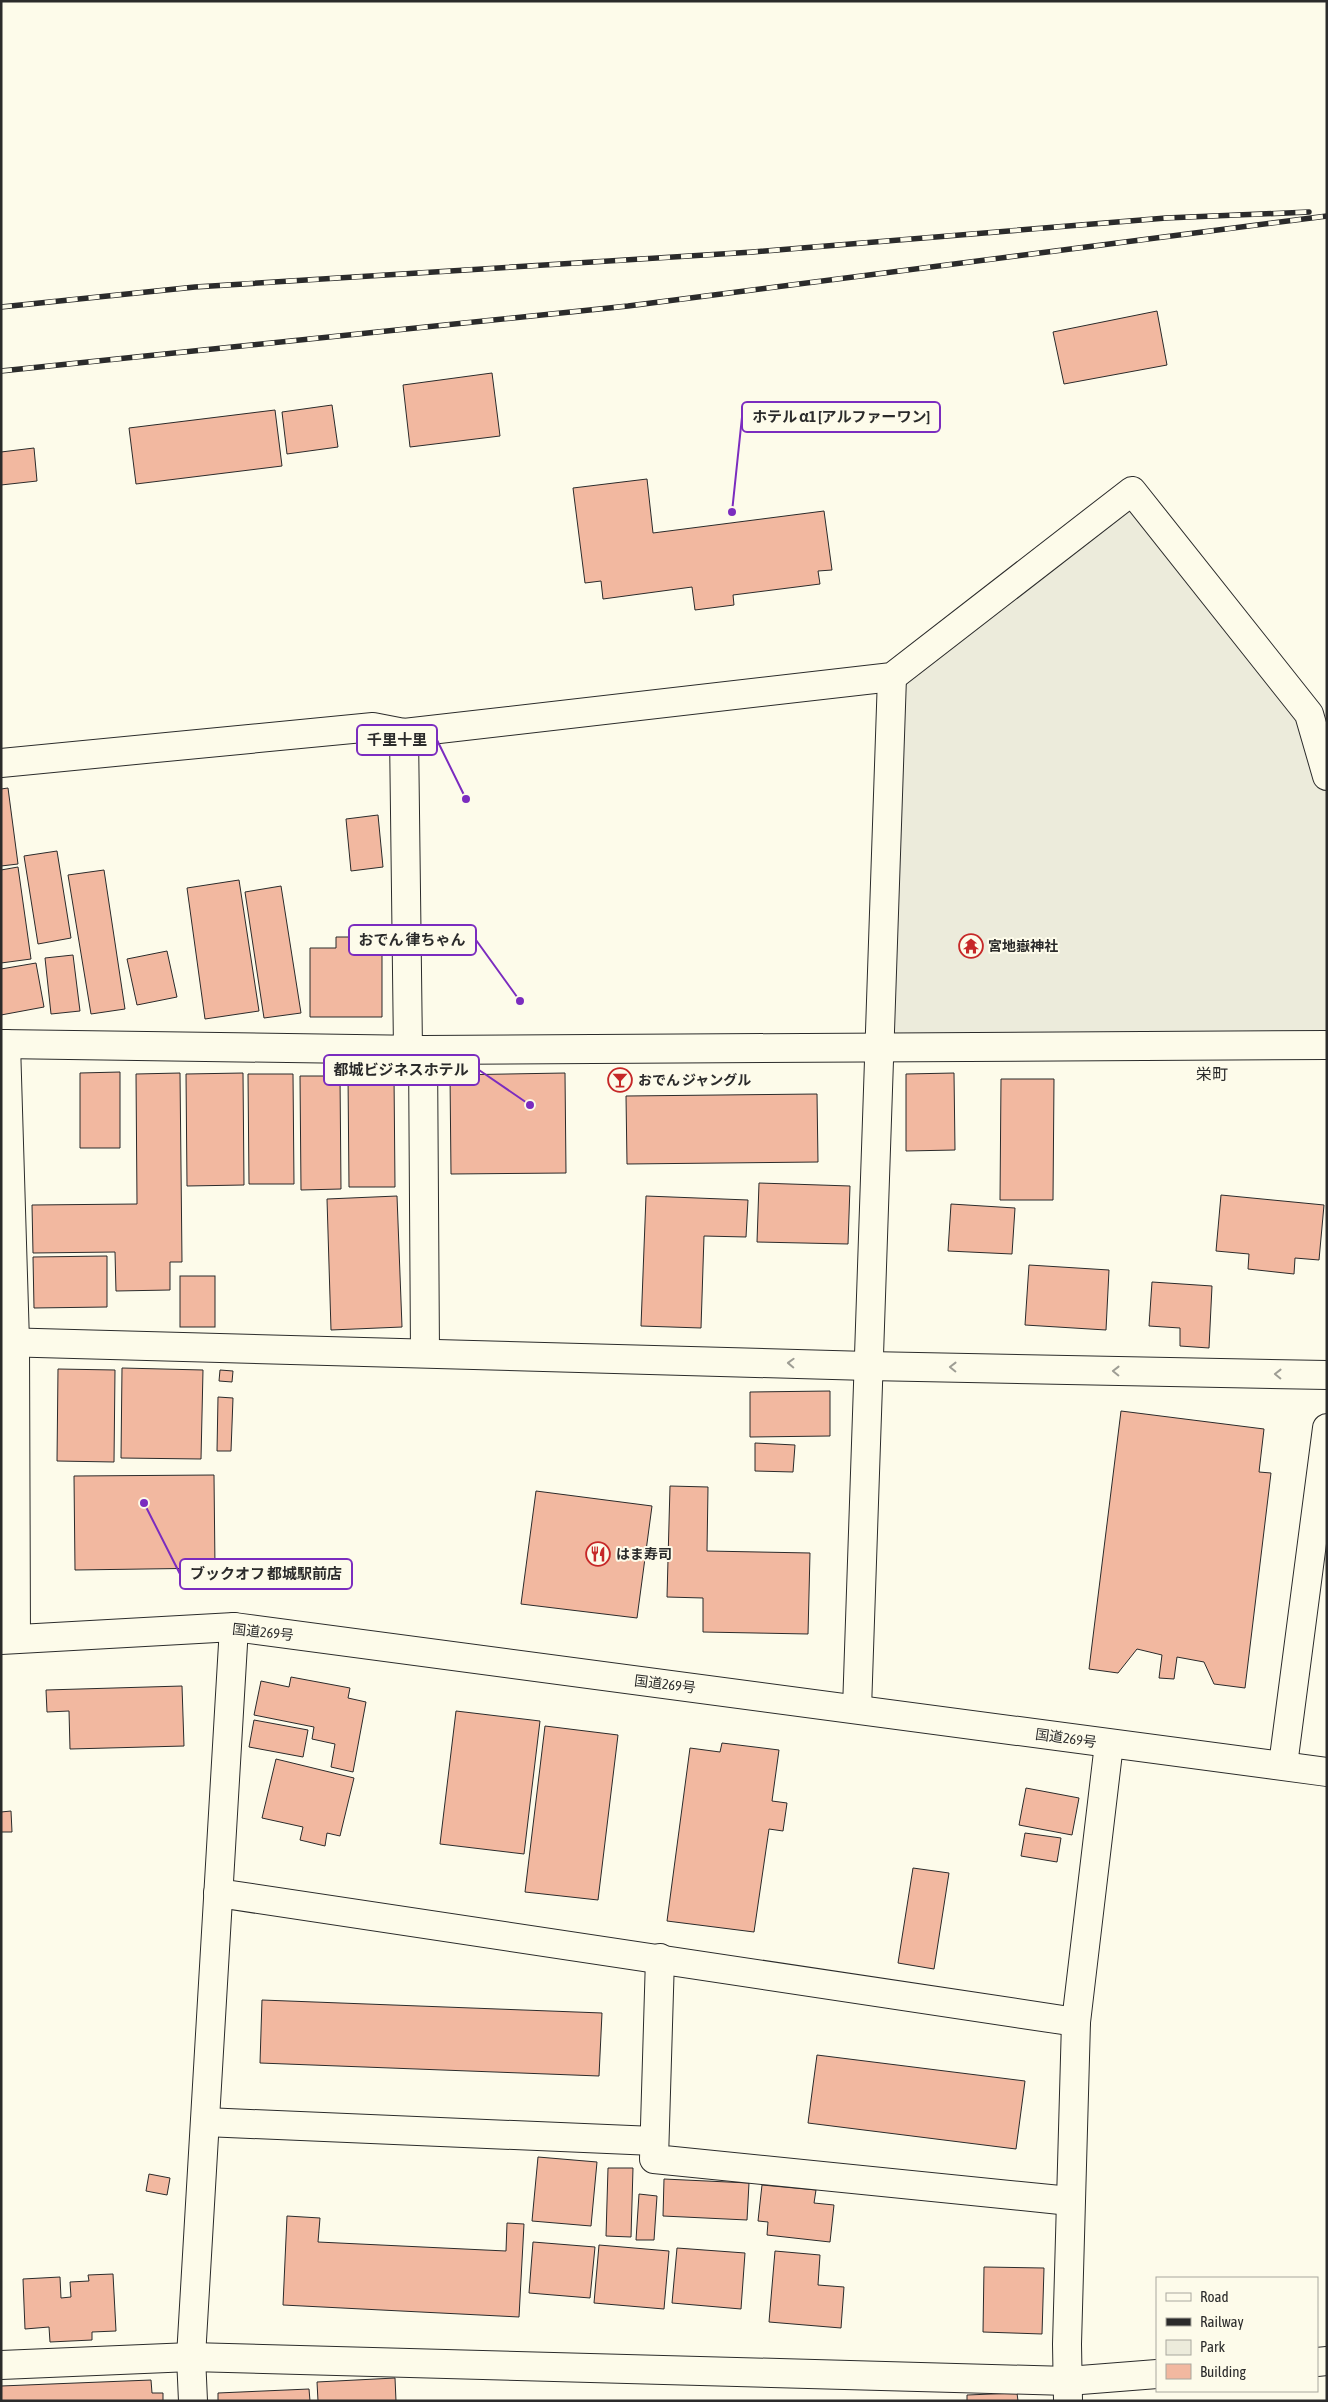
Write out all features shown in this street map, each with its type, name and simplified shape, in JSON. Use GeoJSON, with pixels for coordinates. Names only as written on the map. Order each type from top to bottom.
{"type":"FeatureCollection","features":[{"type":"Feature","properties":{"kind":"main road"},"geometry":{"type":"LineString","coordinates":[[1,763],[373,727],[404,733],[892,677],[1132,491],[1318,713],[1327,776]]}},
{"type":"Feature","properties":{"kind":"main road"},"geometry":{"type":"LineString","coordinates":[[857,1709],[892,677]]}},
{"type":"Feature","properties":{"kind":"main road"},"geometry":{"type":"LineString","coordinates":[[404,733],[425,1353]]}},
{"type":"Feature","properties":{"kind":"main road"},"geometry":{"type":"LineString","coordinates":[[9,1640],[4,1044],[415,1050],[1327,1045]]}},
{"type":"Feature","properties":{"kind":"main road"},"geometry":{"type":"LineString","coordinates":[[8,1342],[868,1366],[1327,1375]]}},
{"type":"Feature","properties":{"kind":"main road"},"geometry":{"type":"LineString","coordinates":[[1283,1765],[1327,1428]]}},
{"type":"Feature","properties":{"kind":"main road"},"geometry":{"type":"LineString","coordinates":[[193,2401],[191,2357],[234,1627]]}},
{"type":"Feature","properties":{"kind":"main road","name":"国道269号"},"geometry":{"type":"LineString","coordinates":[[9,1640],[234,1627],[1327,1772]]}},
{"type":"Feature","properties":{"kind":"main road"},"geometry":{"type":"LineString","coordinates":[[1068,2391],[1070,2201],[1076,2022],[1109,1744]]}},
{"type":"Feature","properties":{"kind":"main road"},"geometry":{"type":"LineString","coordinates":[[218,1893],[1076,2022]]}},
{"type":"Feature","properties":{"kind":"main road"},"geometry":{"type":"LineString","coordinates":[[660,1958],[654,2159],[1070,2201]]}},
{"type":"Feature","properties":{"kind":"main road"},"geometry":{"type":"LineString","coordinates":[[205,2122],[654,2141]]}},
{"type":"Feature","properties":{"kind":"main road"},"geometry":{"type":"LineString","coordinates":[[1,2365],[191,2357],[1068,2391],[1156,2374]]}},
{"type":"Feature","properties":{"kind":"green space"},"geometry":{"type":"Polygon","coordinates":[[[1132,491],[1310,716],[1327,776],[1327,1045],[879,1046],[892,677],[1132,491]]]}},
{"type":"Feature","properties":{"kind":"building"},"geometry":{"type":"Polygon","coordinates":[[[1157,311],[1167,365],[1064,384],[1053,332],[1157,311]]]}},
{"type":"Feature","properties":{"kind":"building"},"geometry":{"type":"Polygon","coordinates":[[[492,373],[500,436],[410,447],[403,385],[492,373]]]}},
{"type":"Feature","properties":{"kind":"building"},"geometry":{"type":"Polygon","coordinates":[[[332,405],[338,447],[287,454],[282,412],[332,405]]]}},
{"type":"Feature","properties":{"kind":"building"},"geometry":{"type":"Polygon","coordinates":[[[275,410],[282,466],[136,484],[129,428],[275,410]]]}},
{"type":"Feature","properties":{"kind":"building"},"geometry":{"type":"Polygon","coordinates":[[[34,448],[37,481],[1,485],[1,452],[34,448]]]}},
{"type":"Feature","properties":{"kind":"building"},"geometry":{"type":"Polygon","coordinates":[[[647,479],[653,533],[824,511],[832,570],[818,571],[820,584],[733,595],[734,605],[695,610],[692,587],[603,599],[601,581],[585,583],[573,488],[647,479]]]}},
{"type":"Feature","properties":{"kind":"building"},"geometry":{"type":"Polygon","coordinates":[[[8,788],[18,864],[1,866],[1,789],[8,788]]]}},
{"type":"Feature","properties":{"kind":"building"},"geometry":{"type":"Polygon","coordinates":[[[378,815],[383,867],[351,871],[346,819],[378,815]]]}},
{"type":"Feature","properties":{"kind":"building"},"geometry":{"type":"Polygon","coordinates":[[[57,851],[71,938],[38,944],[24,856],[57,851]]]}},
{"type":"Feature","properties":{"kind":"building"},"geometry":{"type":"Polygon","coordinates":[[[18,867],[31,959],[1,963],[1,870],[18,867]]]}},
{"type":"Feature","properties":{"kind":"building"},"geometry":{"type":"Polygon","coordinates":[[[104,870],[125,1009],[91,1014],[68,875],[104,870]]]}},
{"type":"Feature","properties":{"kind":"building"},"geometry":{"type":"Polygon","coordinates":[[[239,880],[259,1011],[205,1019],[187,888],[239,880]]]}},
{"type":"Feature","properties":{"kind":"building"},"geometry":{"type":"Polygon","coordinates":[[[281,886],[301,1013],[264,1018],[245,892],[281,886]]]}},
{"type":"Feature","properties":{"kind":"building"},"geometry":{"type":"Polygon","coordinates":[[[336,937],[382,937],[382,1017],[310,1017],[310,948],[336,948],[336,937]]]}},
{"type":"Feature","properties":{"kind":"building"},"geometry":{"type":"Polygon","coordinates":[[[167,951],[177,997],[137,1005],[127,959],[167,951]]]}},
{"type":"Feature","properties":{"kind":"building"},"geometry":{"type":"Polygon","coordinates":[[[73,955],[80,1011],[51,1014],[45,958],[73,955]]]}},
{"type":"Feature","properties":{"kind":"building"},"geometry":{"type":"Polygon","coordinates":[[[36,963],[44,1007],[1,1015],[1,969],[36,963]]]}},
{"type":"Feature","properties":{"kind":"building"},"geometry":{"type":"Polygon","coordinates":[[[120,1072],[120,1148],[80,1148],[80,1073],[120,1072]]]}},
{"type":"Feature","properties":{"kind":"building"},"geometry":{"type":"Polygon","coordinates":[[[180,1073],[182,1262],[170,1262],[170,1290],[116,1291],[115,1252],[33,1253],[32,1205],[137,1204],[136,1074],[180,1073]]]}},
{"type":"Feature","properties":{"kind":"building"},"geometry":{"type":"Polygon","coordinates":[[[243,1073],[244,1185],[187,1186],[186,1074],[243,1073]]]}},
{"type":"Feature","properties":{"kind":"building"},"geometry":{"type":"Polygon","coordinates":[[[565,1073],[566,1173],[451,1174],[450,1075],[565,1073]]]}},
{"type":"Feature","properties":{"kind":"building"},"geometry":{"type":"Polygon","coordinates":[[[954,1073],[955,1150],[906,1151],[906,1074],[954,1073]]]}},
{"type":"Feature","properties":{"kind":"building"},"geometry":{"type":"Polygon","coordinates":[[[248,1074],[293,1074],[294,1184],[249,1184],[248,1074]]]}},
{"type":"Feature","properties":{"kind":"building"},"geometry":{"type":"Polygon","coordinates":[[[394,1075],[395,1187],[349,1187],[348,1076],[394,1075]]]}},
{"type":"Feature","properties":{"kind":"building"},"geometry":{"type":"Polygon","coordinates":[[[300,1076],[340,1076],[341,1189],[301,1190],[300,1076]]]}},
{"type":"Feature","properties":{"kind":"building"},"geometry":{"type":"Polygon","coordinates":[[[1001,1079],[1054,1079],[1053,1200],[1000,1200],[1001,1079]]]}},
{"type":"Feature","properties":{"kind":"building"},"geometry":{"type":"Polygon","coordinates":[[[817,1094],[818,1162],[627,1164],[626,1096],[817,1094]]]}},
{"type":"Feature","properties":{"kind":"building"},"geometry":{"type":"Polygon","coordinates":[[[759,1183],[850,1186],[848,1244],[757,1242],[759,1183]]]}},
{"type":"Feature","properties":{"kind":"building"},"geometry":{"type":"Polygon","coordinates":[[[1221,1195],[1324,1205],[1319,1260],[1295,1258],[1294,1274],[1248,1269],[1249,1254],[1216,1251],[1221,1195]]]}},
{"type":"Feature","properties":{"kind":"building"},"geometry":{"type":"Polygon","coordinates":[[[397,1196],[402,1327],[331,1330],[327,1199],[397,1196]]]}},
{"type":"Feature","properties":{"kind":"building"},"geometry":{"type":"Polygon","coordinates":[[[646,1196],[748,1200],[746,1237],[704,1236],[701,1328],[641,1326],[646,1196]]]}},
{"type":"Feature","properties":{"kind":"building"},"geometry":{"type":"Polygon","coordinates":[[[951,1204],[1015,1208],[1012,1254],[948,1251],[951,1204]]]}},
{"type":"Feature","properties":{"kind":"building"},"geometry":{"type":"Polygon","coordinates":[[[107,1256],[107,1307],[34,1308],[33,1257],[107,1256]]]}},
{"type":"Feature","properties":{"kind":"building"},"geometry":{"type":"Polygon","coordinates":[[[1029,1265],[1109,1270],[1106,1330],[1025,1325],[1029,1265]]]}},
{"type":"Feature","properties":{"kind":"building"},"geometry":{"type":"Polygon","coordinates":[[[180,1276],[215,1276],[215,1327],[180,1327],[180,1276]]]}},
{"type":"Feature","properties":{"kind":"building"},"geometry":{"type":"Polygon","coordinates":[[[1152,1282],[1212,1286],[1209,1348],[1180,1346],[1180,1328],[1149,1326],[1152,1282]]]}},
{"type":"Feature","properties":{"kind":"building"},"geometry":{"type":"Polygon","coordinates":[[[122,1368],[203,1370],[201,1459],[121,1458],[122,1368]]]}},
{"type":"Feature","properties":{"kind":"building"},"geometry":{"type":"Polygon","coordinates":[[[58,1369],[115,1370],[114,1462],[57,1461],[58,1369]]]}},
{"type":"Feature","properties":{"kind":"building"},"geometry":{"type":"Polygon","coordinates":[[[220,1370],[233,1371],[232,1382],[219,1381],[220,1370]]]}},
{"type":"Feature","properties":{"kind":"building"},"geometry":{"type":"Polygon","coordinates":[[[830,1391],[830,1436],[750,1437],[750,1392],[830,1391]]]}},
{"type":"Feature","properties":{"kind":"building"},"geometry":{"type":"Polygon","coordinates":[[[218,1397],[233,1398],[231,1451],[217,1451],[218,1397]]]}},
{"type":"Feature","properties":{"kind":"building"},"geometry":{"type":"Polygon","coordinates":[[[1121,1411],[1264,1429],[1259,1472],[1271,1473],[1245,1688],[1214,1684],[1204,1662],[1177,1657],[1174,1679],[1159,1678],[1162,1655],[1137,1649],[1118,1673],[1089,1669],[1121,1411]]]}},
{"type":"Feature","properties":{"kind":"building"},"geometry":{"type":"Polygon","coordinates":[[[755,1443],[795,1445],[793,1472],[755,1471],[755,1443]]]}},
{"type":"Feature","properties":{"kind":"building"},"geometry":{"type":"Polygon","coordinates":[[[214,1475],[215,1568],[75,1570],[74,1476],[214,1475]]]}},
{"type":"Feature","properties":{"kind":"building"},"geometry":{"type":"Polygon","coordinates":[[[670,1486],[708,1487],[707,1551],[810,1553],[808,1634],[703,1632],[703,1598],[667,1597],[670,1486]]]}},
{"type":"Feature","properties":{"kind":"building"},"geometry":{"type":"Polygon","coordinates":[[[536,1491],[652,1506],[637,1618],[521,1604],[536,1491]]]}},
{"type":"Feature","properties":{"kind":"building"},"geometry":{"type":"Polygon","coordinates":[[[291,1677],[350,1688],[348,1698],[366,1702],[353,1772],[331,1767],[335,1744],[312,1739],[314,1727],[254,1715],[261,1681],[289,1687],[291,1677]]]}},
{"type":"Feature","properties":{"kind":"building"},"geometry":{"type":"Polygon","coordinates":[[[182,1686],[184,1746],[70,1749],[69,1711],[47,1712],[46,1690],[182,1686]]]}},
{"type":"Feature","properties":{"kind":"building"},"geometry":{"type":"Polygon","coordinates":[[[456,1711],[540,1721],[524,1854],[440,1844],[456,1711]]]}},
{"type":"Feature","properties":{"kind":"building"},"geometry":{"type":"Polygon","coordinates":[[[254,1720],[308,1730],[303,1757],[249,1747],[254,1720]]]}},
{"type":"Feature","properties":{"kind":"building"},"geometry":{"type":"Polygon","coordinates":[[[545,1726],[618,1735],[598,1900],[525,1892],[545,1726]]]}},
{"type":"Feature","properties":{"kind":"building"},"geometry":{"type":"Polygon","coordinates":[[[722,1743],[779,1750],[772,1801],[787,1803],[783,1831],[769,1829],[754,1932],[667,1921],[690,1748],[720,1752],[722,1743]]]}},
{"type":"Feature","properties":{"kind":"building"},"geometry":{"type":"Polygon","coordinates":[[[276,1759],[354,1778],[340,1836],[327,1833],[325,1846],[300,1840],[303,1827],[262,1818],[276,1759]]]}},
{"type":"Feature","properties":{"kind":"building"},"geometry":{"type":"Polygon","coordinates":[[[1026,1788],[1079,1798],[1072,1835],[1019,1825],[1026,1788]]]}},
{"type":"Feature","properties":{"kind":"building"},"geometry":{"type":"Polygon","coordinates":[[[11,1811],[12,1832],[1,1832],[1,1812],[11,1811]]]}},
{"type":"Feature","properties":{"kind":"building"},"geometry":{"type":"Polygon","coordinates":[[[1025,1833],[1061,1838],[1057,1862],[1021,1856],[1025,1833]]]}},
{"type":"Feature","properties":{"kind":"building"},"geometry":{"type":"Polygon","coordinates":[[[913,1868],[949,1873],[934,1969],[898,1963],[913,1868]]]}},
{"type":"Feature","properties":{"kind":"building"},"geometry":{"type":"Polygon","coordinates":[[[262,2000],[602,2013],[599,2076],[260,2063],[262,2000]]]}},
{"type":"Feature","properties":{"kind":"building"},"geometry":{"type":"Polygon","coordinates":[[[817,2055],[1025,2081],[1016,2149],[808,2123],[817,2055]]]}},
{"type":"Feature","properties":{"kind":"building"},"geometry":{"type":"Polygon","coordinates":[[[538,2157],[597,2162],[591,2226],[532,2221],[538,2157]]]}},
{"type":"Feature","properties":{"kind":"building"},"geometry":{"type":"Polygon","coordinates":[[[608,2168],[633,2168],[631,2237],[606,2236],[608,2168]]]}},
{"type":"Feature","properties":{"kind":"building"},"geometry":{"type":"Polygon","coordinates":[[[149,2174],[170,2178],[167,2195],[146,2191],[149,2174]]]}},
{"type":"Feature","properties":{"kind":"building"},"geometry":{"type":"Polygon","coordinates":[[[664,2179],[749,2183],[747,2220],[663,2216],[664,2179]]]}},
{"type":"Feature","properties":{"kind":"building"},"geometry":{"type":"Polygon","coordinates":[[[762,2185],[816,2190],[814,2203],[834,2205],[830,2242],[767,2235],[768,2222],[758,2221],[762,2185]]]}},
{"type":"Feature","properties":{"kind":"building"},"geometry":{"type":"Polygon","coordinates":[[[639,2194],[657,2196],[654,2240],[636,2240],[639,2194]]]}},
{"type":"Feature","properties":{"kind":"building"},"geometry":{"type":"Polygon","coordinates":[[[287,2216],[320,2218],[318,2242],[506,2251],[507,2223],[524,2224],[519,2317],[283,2305],[287,2216]]]}},
{"type":"Feature","properties":{"kind":"building"},"geometry":{"type":"Polygon","coordinates":[[[533,2242],[595,2247],[590,2298],[529,2293],[533,2242]]]}},
{"type":"Feature","properties":{"kind":"building"},"geometry":{"type":"Polygon","coordinates":[[[599,2245],[669,2251],[664,2309],[594,2303],[599,2245]]]}},
{"type":"Feature","properties":{"kind":"building"},"geometry":{"type":"Polygon","coordinates":[[[677,2248],[745,2253],[741,2309],[672,2303],[677,2248]]]}},
{"type":"Feature","properties":{"kind":"building"},"geometry":{"type":"Polygon","coordinates":[[[775,2251],[820,2255],[818,2285],[844,2287],[841,2328],[769,2322],[775,2251]]]}},
{"type":"Feature","properties":{"kind":"building"},"geometry":{"type":"Polygon","coordinates":[[[984,2267],[1044,2268],[1042,2334],[983,2332],[984,2267]]]}},
{"type":"Feature","properties":{"kind":"building"},"geometry":{"type":"Polygon","coordinates":[[[113,2274],[116,2331],[92,2332],[92,2340],[50,2342],[49,2327],[25,2329],[23,2279],[60,2277],[61,2298],[71,2297],[70,2282],[89,2281],[88,2275],[113,2274]]]}},
{"type":"Feature","properties":{"kind":"building"},"geometry":{"type":"Polygon","coordinates":[[[395,2378],[396,2401],[318,2401],[317,2382],[395,2378]]]}},
{"type":"Feature","properties":{"kind":"building"},"geometry":{"type":"Polygon","coordinates":[[[151,2380],[152,2393],[163,2393],[163,2401],[1,2401],[1,2386],[151,2380]]]}},
{"type":"Feature","properties":{"kind":"building"},"geometry":{"type":"Polygon","coordinates":[[[309,2389],[310,2401],[218,2401],[218,2393],[309,2389]]]}},
{"type":"Feature","properties":{"kind":"building"},"geometry":{"type":"Polygon","coordinates":[[[1017,2393],[1018,2401],[967,2401],[967,2395],[1017,2393]]]}},
{"type":"Feature","properties":{"kind":"railway"},"geometry":{"type":"LineString","coordinates":[[1,307],[195,287],[753,252],[1166,218],[1309,212]]}},
{"type":"Feature","properties":{"kind":"railway"},"geometry":{"type":"LineString","coordinates":[[1,371],[628,306],[1327,216]]}},
{"type":"Feature","properties":{"kind":"place","name":"ホテル α1 [アルファーワン]"},"geometry":{"type":"Point","coordinates":[732,512]}},
{"type":"Feature","properties":{"kind":"place","name":"千里十里"},"geometry":{"type":"Point","coordinates":[466,799]}},
{"type":"Feature","properties":{"kind":"place","name":"宮地嶽神社"},"geometry":{"type":"Point","coordinates":[971,946]}},
{"type":"Feature","properties":{"kind":"place","name":"おでん 律ちゃん"},"geometry":{"type":"Point","coordinates":[520,1001]}},
{"type":"Feature","properties":{"kind":"place","name":"おでん ジャングル"},"geometry":{"type":"Point","coordinates":[620,1080]}},
{"type":"Feature","properties":{"kind":"place","name":"都城ビジネスホテル"},"geometry":{"type":"Point","coordinates":[530,1105]}},
{"type":"Feature","properties":{"kind":"place","name":"ブックオフ 都城駅前店"},"geometry":{"type":"Point","coordinates":[144,1503]}},
{"type":"Feature","properties":{"kind":"place","name":"はま寿司"},"geometry":{"type":"Point","coordinates":[598,1554]}},
{"type":"Feature","properties":{"kind":"district","name":"栄町"},"geometry":{"type":"Point","coordinates":[1212,1074]}}]}
